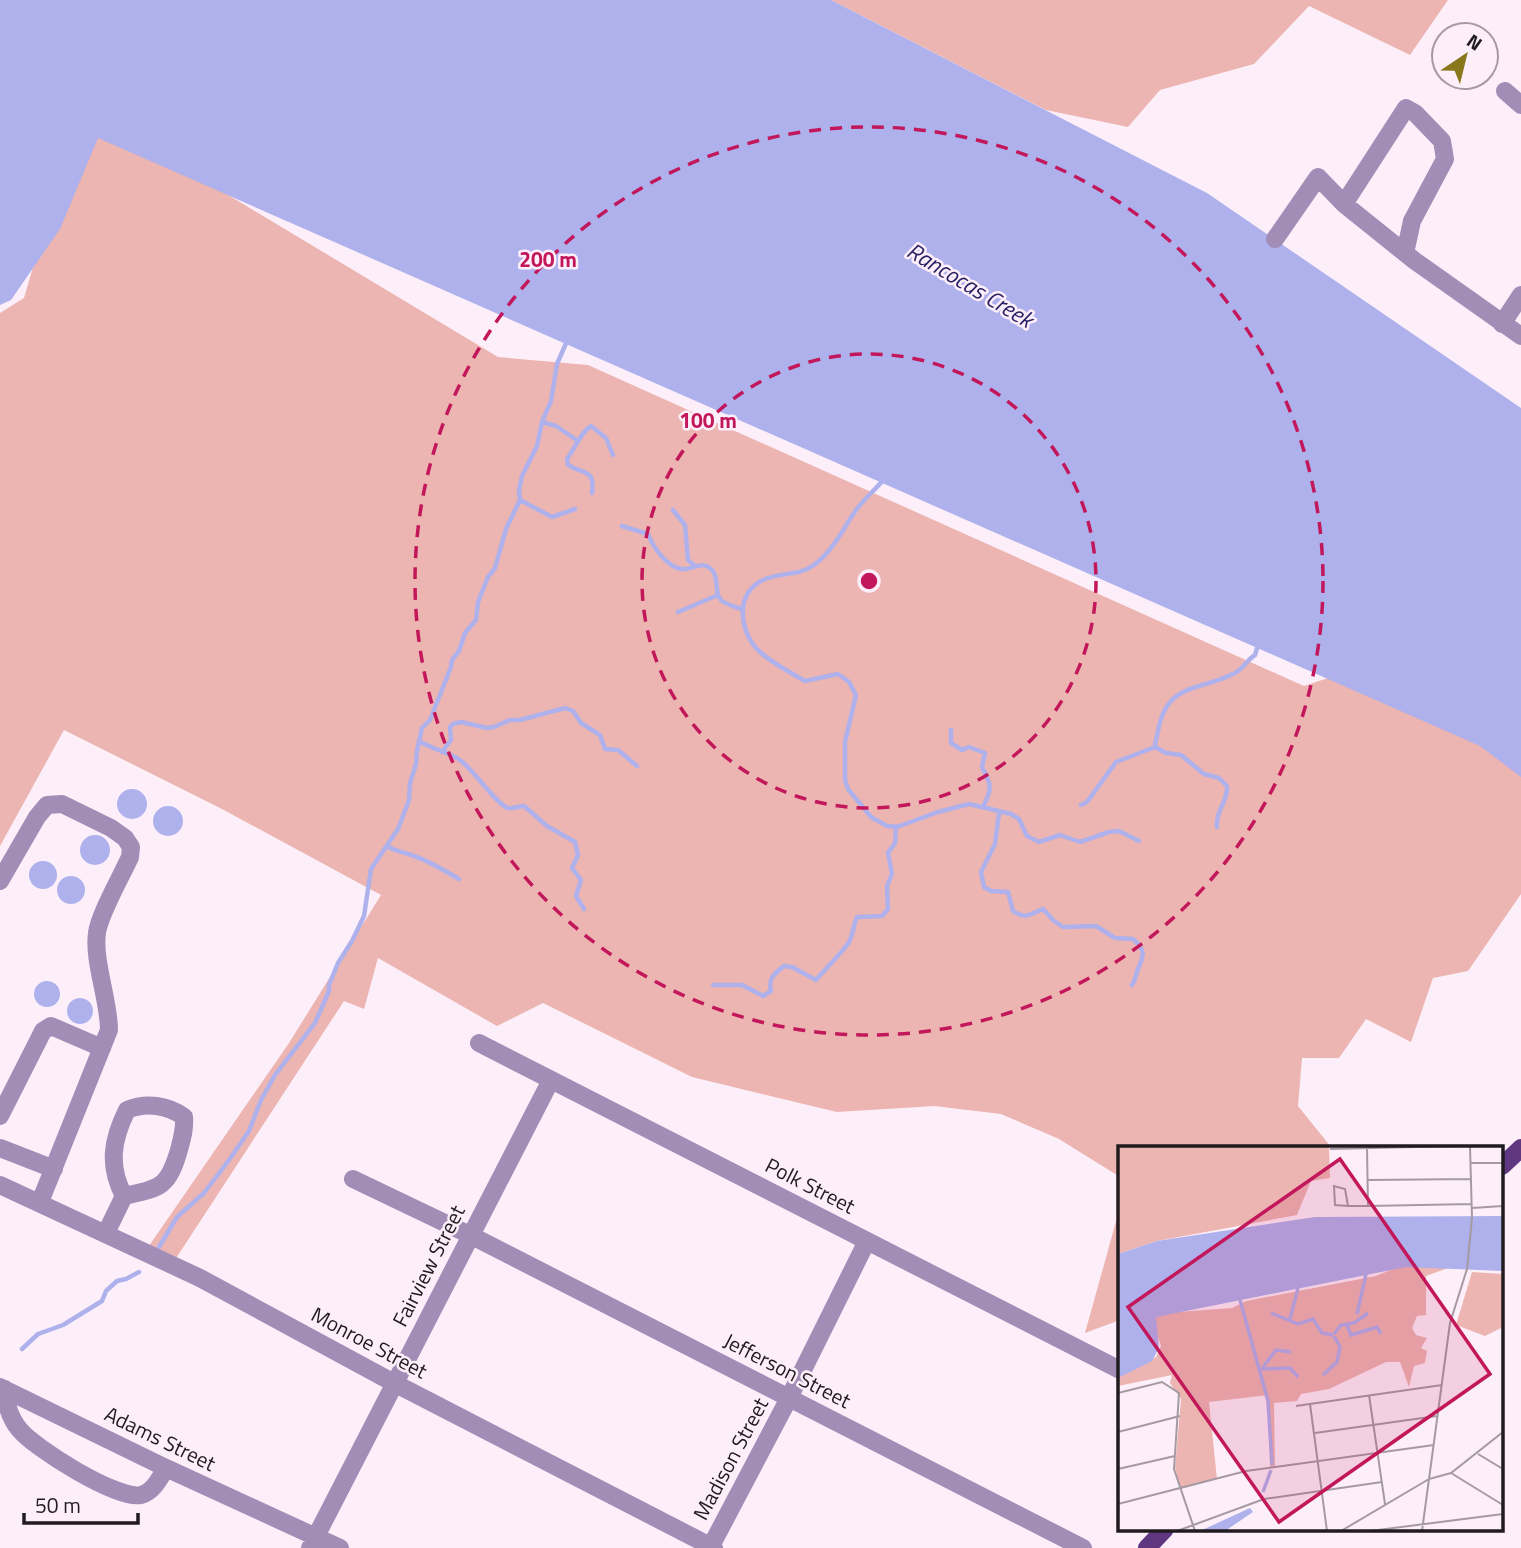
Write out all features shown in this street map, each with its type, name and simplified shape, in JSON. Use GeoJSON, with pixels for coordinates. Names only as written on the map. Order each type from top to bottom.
{"type":"FeatureCollection","features":[{"type":"Feature","properties":{"kind":"main road"},"geometry":{"type":"LineString","coordinates":[[1504,1164],[1521,1148]]}},
{"type":"Feature","properties":{"kind":"main road"},"geometry":{"type":"LineString","coordinates":[[1147,1548],[1164,1530]]}},
{"type":"Feature","properties":{"kind":"street"},"geometry":{"type":"LineString","coordinates":[[1505,91],[1521,105]]}},
{"type":"Feature","properties":{"kind":"street"},"geometry":{"type":"LineString","coordinates":[[1344,204],[1406,108],[1415,113],[1442,141],[1445,159],[1412,221],[1405,253]]}},
{"type":"Feature","properties":{"kind":"street"},"geometry":{"type":"LineString","coordinates":[[1275,239],[1318,177],[1344,204],[1405,253],[1521,336]]}},
{"type":"Feature","properties":{"kind":"street"},"geometry":{"type":"LineString","coordinates":[[1502,324],[1521,295]]}},
{"type":"Feature","properties":{"kind":"street"},"geometry":{"type":"LineString","coordinates":[[0,881],[37,817],[47,805],[62,804],[111,828],[125,838],[131,847],[130,857],[97,929],[96,943],[109,1030],[40,1202]]}},
{"type":"Feature","properties":{"kind":"street"},"geometry":{"type":"LineString","coordinates":[[0,1116],[43,1031],[51,1026],[102,1048]]}},
{"type":"Feature","properties":{"kind":"street","name":"Polk Street"},"geometry":{"type":"LineString","coordinates":[[479,1043],[1118,1369]]}},
{"type":"Feature","properties":{"kind":"street","name":"Fairview Street"},"geometry":{"type":"LineString","coordinates":[[313,1542],[551,1080]]}},
{"type":"Feature","properties":{"kind":"street"},"geometry":{"type":"LineString","coordinates":[[141,1104],[175,1110],[184,1117],[185,1128],[174,1168],[166,1182],[153,1189],[124,1196],[115,1179],[113,1154],[120,1124],[127,1110],[141,1104]]}},
{"type":"Feature","properties":{"kind":"street"},"geometry":{"type":"LineString","coordinates":[[0,1148],[54,1169]]}},
{"type":"Feature","properties":{"kind":"street","name":"Jefferson Street"},"geometry":{"type":"LineString","coordinates":[[353,1179],[1083,1548]]}},
{"type":"Feature","properties":{"kind":"street","name":"Monroe Street"},"geometry":{"type":"LineString","coordinates":[[0,1185],[200,1278],[394,1383],[712,1548]]}},
{"type":"Feature","properties":{"kind":"street"},"geometry":{"type":"LineString","coordinates":[[106,1233],[124,1196]]}},
{"type":"Feature","properties":{"kind":"street","name":"Madison Street"},"geometry":{"type":"LineString","coordinates":[[712,1548],[867,1241]]}},
{"type":"Feature","properties":{"kind":"street"},"geometry":{"type":"LineString","coordinates":[[3,1388],[5,1401],[18,1428],[48,1455],[124,1495],[142,1495],[155,1486],[166,1468]]}},
{"type":"Feature","properties":{"kind":"street","name":"Adams Street"},"geometry":{"type":"LineString","coordinates":[[3,1388],[313,1542],[340,1548]]}},
{"type":"Feature","properties":{"kind":"shaded area"},"geometry":{"type":"Polygon","coordinates":[[[831,0],[1448,0],[1433,21],[1430,21],[1430,26],[1410,55],[1309,6],[1254,64],[1160,90],[1128,127],[1046,110],[831,0]]]}},
{"type":"Feature","properties":{"kind":"shaded area"},"geometry":{"type":"Polygon","coordinates":[[[80,106],[498,357],[588,365],[1304,686],[1337,675],[1441,717],[1521,774],[1521,894],[1468,971],[1433,978],[1411,1042],[1366,1019],[1339,1058],[1302,1058],[1298,1106],[1330,1146],[1118,1146],[1118,1176],[1059,1139],[1001,1114],[934,1106],[837,1112],[692,1077],[543,1003],[497,1026],[378,958],[364,1009],[344,1001],[169,1269],[142,1256],[289,1043],[381,895],[222,809],[64,730],[0,846],[0,313],[24,298],[80,106]]]}},
{"type":"Feature","properties":{"kind":"shaded area"},"geometry":{"type":"Polygon","coordinates":[[[1118,1214],[1118,1321],[1085,1333],[1118,1214]]]}},
{"type":"Feature","properties":{"kind":"water","name":"Rancocas Creek"},"geometry":{"type":"Polygon","coordinates":[[[0,0],[831,0],[1207,193],[1521,408],[1521,777],[1480,746],[98,138],[60,229],[11,300],[0,305],[0,0]]]}},
{"type":"Feature","properties":{"kind":"water"},"geometry":{"type":"Polygon","coordinates":[[[132,789],[143,793],[147,804],[143,815],[132,819],[121,815],[117,804],[121,793],[132,789]]]}},
{"type":"Feature","properties":{"kind":"water"},"geometry":{"type":"Polygon","coordinates":[[[168,806],[179,810],[183,821],[179,832],[168,836],[157,832],[153,821],[157,810],[168,806]]]}},
{"type":"Feature","properties":{"kind":"water"},"geometry":{"type":"Polygon","coordinates":[[[95,835],[106,839],[110,850],[106,861],[95,865],[84,861],[80,850],[84,839],[95,835]]]}},
{"type":"Feature","properties":{"kind":"water"},"geometry":{"type":"Polygon","coordinates":[[[43,861],[53,865],[57,875],[53,885],[43,889],[33,885],[29,875],[33,865],[43,861]]]}},
{"type":"Feature","properties":{"kind":"water"},"geometry":{"type":"Polygon","coordinates":[[[71,876],[81,880],[85,890],[81,900],[71,904],[61,900],[57,890],[61,880],[71,876]]]}},
{"type":"Feature","properties":{"kind":"water"},"geometry":{"type":"Polygon","coordinates":[[[47,981],[56,985],[60,994],[56,1003],[47,1007],[38,1003],[34,994],[38,985],[47,981]]]}},
{"type":"Feature","properties":{"kind":"water"},"geometry":{"type":"Polygon","coordinates":[[[80,998],[89,1002],[93,1011],[89,1020],[80,1024],[71,1020],[67,1011],[71,1002],[80,998]]]}},
{"type":"Feature","properties":{"kind":"waterway"},"geometry":{"type":"LineString","coordinates":[[159,1247],[177,1217],[204,1193],[249,1131],[261,1100],[275,1075],[315,1023],[338,963],[364,916],[371,869],[398,829],[409,800],[422,728],[430,720],[465,633],[476,620],[478,602],[488,577],[495,568],[506,529],[520,500],[522,476],[537,446],[542,422],[551,401],[557,364],[567,341]]}},
{"type":"Feature","properties":{"kind":"waterway"},"geometry":{"type":"LineString","coordinates":[[542,422],[556,426],[578,441]]}},
{"type":"Feature","properties":{"kind":"waterway"},"geometry":{"type":"LineString","coordinates":[[592,493],[590,476],[568,465],[567,459],[581,436],[591,426],[606,438],[613,455]]}},
{"type":"Feature","properties":{"kind":"waterway"},"geometry":{"type":"LineString","coordinates":[[885,478],[859,506],[821,559],[802,571],[763,580],[747,594],[744,603],[744,624],[748,635],[760,652],[770,660],[805,681],[838,674],[849,682],[856,695],[845,742],[845,780],[848,789],[871,817],[887,826],[897,827],[969,804],[1011,814],[1019,819],[1027,836],[1039,842],[1060,835],[1080,842],[1119,831],[1139,841]]}},
{"type":"Feature","properties":{"kind":"waterway"},"geometry":{"type":"LineString","coordinates":[[520,500],[552,517],[575,509]]}},
{"type":"Feature","properties":{"kind":"waterway"},"geometry":{"type":"LineString","coordinates":[[673,510],[685,525],[688,560],[695,566]]}},
{"type":"Feature","properties":{"kind":"waterway"},"geometry":{"type":"LineString","coordinates":[[622,526],[648,534],[661,555],[675,567],[708,567],[716,578],[719,598],[743,610]]}},
{"type":"Feature","properties":{"kind":"waterway"},"geometry":{"type":"LineString","coordinates":[[678,612],[718,595]]}},
{"type":"Feature","properties":{"kind":"waterway"},"geometry":{"type":"LineString","coordinates":[[1155,747],[1162,715],[1177,696],[1238,671],[1255,655],[1258,645]]}},
{"type":"Feature","properties":{"kind":"waterway"},"geometry":{"type":"LineString","coordinates":[[442,752],[451,740],[450,727],[453,724],[461,722],[487,728],[565,708],[573,711],[581,723],[600,735],[605,749],[618,750],[637,766]]}},
{"type":"Feature","properties":{"kind":"waterway"},"geometry":{"type":"LineString","coordinates":[[951,730],[951,743],[962,750],[969,747],[985,753],[982,767],[990,786],[983,807]]}},
{"type":"Feature","properties":{"kind":"waterway"},"geometry":{"type":"LineString","coordinates":[[419,741],[460,760],[503,805],[510,808],[524,806],[547,826],[575,842],[578,855],[572,868],[581,880],[576,896],[584,909]]}},
{"type":"Feature","properties":{"kind":"waterway"},"geometry":{"type":"LineString","coordinates":[[1155,747],[1166,753],[1181,755],[1204,774],[1219,778],[1227,786],[1217,827]]}},
{"type":"Feature","properties":{"kind":"waterway"},"geometry":{"type":"LineString","coordinates":[[1081,805],[1087,802],[1116,762],[1155,747]]}},
{"type":"Feature","properties":{"kind":"waterway"},"geometry":{"type":"LineString","coordinates":[[999,813],[995,844],[981,872],[984,887],[991,891],[1008,892],[1013,911],[1021,915],[1043,909],[1063,927],[1096,926],[1115,938],[1133,939],[1143,953],[1132,985]]}},
{"type":"Feature","properties":{"kind":"waterway"},"geometry":{"type":"LineString","coordinates":[[713,985],[742,985],[763,996],[771,991],[770,983],[773,977],[784,966],[792,967],[816,980],[849,942],[857,917],[882,916],[888,909],[887,886],[892,874],[888,853],[895,843],[896,826]]}},
{"type":"Feature","properties":{"kind":"waterway"},"geometry":{"type":"LineString","coordinates":[[387,846],[425,861],[459,879]]}},
{"type":"Feature","properties":{"kind":"waterway"},"geometry":{"type":"LineString","coordinates":[[22,1349],[38,1334],[63,1325],[102,1301],[106,1291],[117,1281],[139,1272]]}}]}
